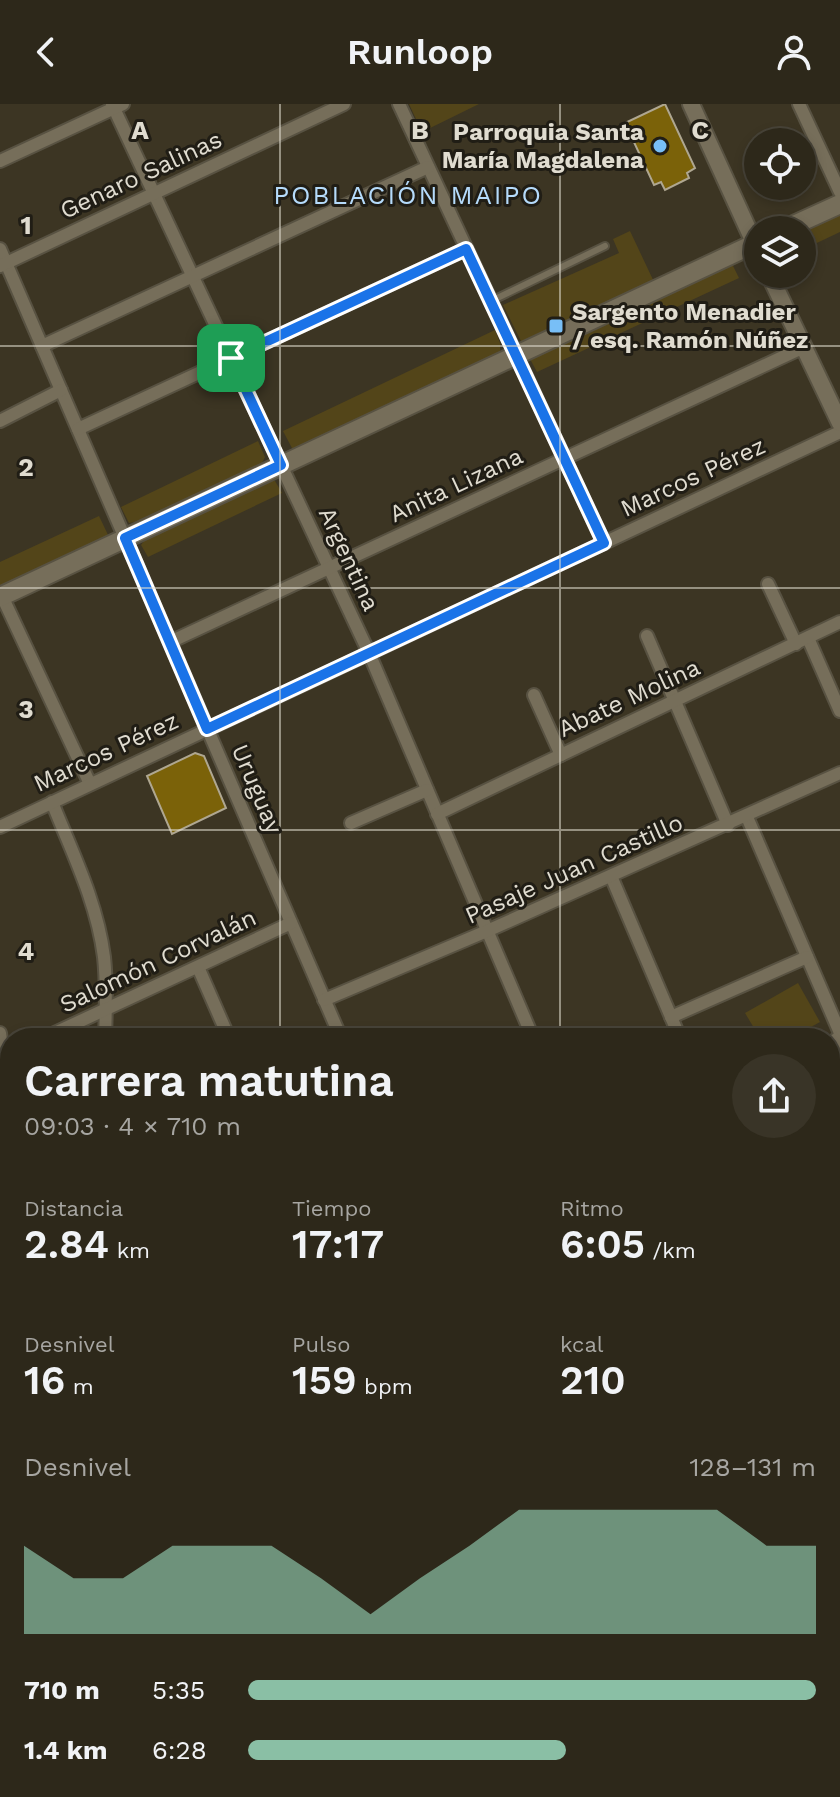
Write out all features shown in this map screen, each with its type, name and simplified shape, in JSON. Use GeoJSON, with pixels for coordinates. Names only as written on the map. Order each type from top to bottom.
{"type":"FeatureCollection","features":[{"type":"Feature","properties":{"kind":"main road"},"geometry":{"type":"LineString","coordinates":[[814,216],[840,204]]}},
{"type":"Feature","properties":{"kind":"main road"},"geometry":{"type":"LineString","coordinates":[[1,596],[744,251]]}},
{"type":"Feature","properties":{"kind":"street","name":"Genaro Salinas"},"geometry":{"type":"LineString","coordinates":[[3,265],[344,104]]}},
{"type":"Feature","properties":{"kind":"street"},"geometry":{"type":"LineString","coordinates":[[399,104],[604,543]]}},
{"type":"Feature","properties":{"kind":"street"},"geometry":{"type":"LineString","coordinates":[[691,104],[744,217]]}},
{"type":"Feature","properties":{"kind":"street"},"geometry":{"type":"LineString","coordinates":[[799,104],[840,192]]}},
{"type":"Feature","properties":{"kind":"street","name":"Argentina"},"geometry":{"type":"LineString","coordinates":[[116,105],[154,194],[369,653],[529,1028]]}},
{"type":"Feature","properties":{"kind":"street"},"geometry":{"type":"LineString","coordinates":[[0,161],[116,105]]}},
{"type":"Feature","properties":{"kind":"street"},"geometry":{"type":"LineString","coordinates":[[42,346],[428,167]]}},
{"type":"Feature","properties":{"kind":"street","name":"Uruguay"},"geometry":{"type":"LineString","coordinates":[[0,249],[3,265],[42,346],[337,1028]]}},
{"type":"Feature","properties":{"kind":"street"},"geometry":{"type":"LineString","coordinates":[[78,429],[466,249]]}},
{"type":"Feature","properties":{"kind":"street"},"geometry":{"type":"LineString","coordinates":[[776,288],[840,423]]}},
{"type":"Feature","properties":{"kind":"street","name":"Anita Lizana"},"geometry":{"type":"LineString","coordinates":[[170,642],[804,347]]}},
{"type":"Feature","properties":{"kind":"street"},"geometry":{"type":"LineString","coordinates":[[0,421],[61,390]]}},
{"type":"Feature","properties":{"kind":"street","name":"Marcos Pérez"},"geometry":{"type":"LineString","coordinates":[[0,827],[840,432]]}},
{"type":"Feature","properties":{"kind":"street"},"geometry":{"type":"LineString","coordinates":[[768,584],[840,711]]}},
{"type":"Feature","properties":{"kind":"street"},"geometry":{"type":"LineString","coordinates":[[1,596],[90,784]]}},
{"type":"Feature","properties":{"kind":"street","name":"Abate Molina"},"geometry":{"type":"LineString","coordinates":[[437,814],[840,622]]}},
{"type":"Feature","properties":{"kind":"street"},"geometry":{"type":"LineString","coordinates":[[647,636],[728,825]]}},
{"type":"Feature","properties":{"kind":"street"},"geometry":{"type":"LineString","coordinates":[[534,695],[561,755]]}},
{"type":"Feature","properties":{"kind":"street","name":"Pasaje Juan Castillo"},"geometry":{"type":"LineString","coordinates":[[324,1000],[747,817],[840,773]]}},
{"type":"Feature","properties":{"kind":"street"},"geometry":{"type":"LineString","coordinates":[[351,823],[427,790]]}},
{"type":"Feature","properties":{"kind":"street"},"geometry":{"type":"LineString","coordinates":[[52,802],[96,917],[106,973],[105,1028]]}},
{"type":"Feature","properties":{"kind":"street"},"geometry":{"type":"LineString","coordinates":[[747,817],[838,1028]]}},
{"type":"Feature","properties":{"kind":"street"},"geometry":{"type":"LineString","coordinates":[[611,876],[676,1028]]}},
{"type":"Feature","properties":{"kind":"street","name":"Salomón Corvalán"},"geometry":{"type":"LineString","coordinates":[[66,1028],[291,923]]}},
{"type":"Feature","properties":{"kind":"street"},"geometry":{"type":"LineString","coordinates":[[671,1017],[807,957]]}},
{"type":"Feature","properties":{"kind":"street"},"geometry":{"type":"LineString","coordinates":[[198,967],[225,1028]]}},
{"type":"Feature","properties":{"kind":"lane"},"geometry":{"type":"LineString","coordinates":[[491,301],[605,246]]}},
{"type":"Feature","properties":{"kind":"shaded area"},"geometry":{"type":"Polygon","coordinates":[[[409,104],[479,104],[422,132],[409,104]]]}},
{"type":"Feature","properties":{"kind":"shaded area"},"geometry":{"type":"Polygon","coordinates":[[[840,215],[840,232],[816,243],[816,226],[840,215]]]}},
{"type":"Feature","properties":{"kind":"shaded area"},"geometry":{"type":"Polygon","coordinates":[[[630,231],[655,284],[522,343],[503,305],[619,253],[613,239],[630,231]]]}},
{"type":"Feature","properties":{"kind":"shaded area"},"geometry":{"type":"Polygon","coordinates":[[[732,264],[739,278],[537,372],[530,359],[732,264]]]}},
{"type":"Feature","properties":{"kind":"shaded area"},"geometry":{"type":"Polygon","coordinates":[[[495,330],[500,352],[293,450],[283,431],[495,330]]]}},
{"type":"Feature","properties":{"kind":"shaded area"},"geometry":{"type":"Polygon","coordinates":[[[258,441],[265,457],[261,465],[141,521],[129,523],[121,507],[258,441]]]}},
{"type":"Feature","properties":{"kind":"shaded area"},"geometry":{"type":"Polygon","coordinates":[[[270,479],[275,481],[282,493],[148,557],[141,545],[147,537],[270,479]]]}},
{"type":"Feature","properties":{"kind":"shaded area"},"geometry":{"type":"Polygon","coordinates":[[[99,516],[109,537],[0,588],[0,562],[99,516]]]}},
{"type":"Feature","properties":{"kind":"shaded area"},"geometry":{"type":"Polygon","coordinates":[[[798,983],[820,1022],[809,1028],[754,1028],[745,1013],[798,983]]]}},
{"type":"Feature","properties":{"kind":"building","name":"Parroquia Santa María Magdalena"},"geometry":{"type":"Polygon","coordinates":[[[665,104],[695,168],[687,173],[689,178],[665,190],[661,182],[654,185],[625,123],[665,104]]]}},
{"type":"Feature","properties":{"kind":"building"},"geometry":{"type":"Polygon","coordinates":[[[195,753],[204,756],[226,808],[172,834],[147,776],[195,753]]]}},
{"type":"Feature","properties":{"kind":"place","name":"Parroquia Santa María Magdalena"},"geometry":{"type":"Point","coordinates":[660,146]}},
{"type":"Feature","properties":{"kind":"place","name":"Sargento Menadier / esq. Ramón Núñez"},"geometry":{"type":"Point","coordinates":[556,326]}},
{"type":"Feature","properties":{"kind":"district","name":"POBLACIÓN MAIPO"},"geometry":{"type":"Point","coordinates":[408,195]}},
{"type":"Feature","properties":{"kind":"route"},"geometry":{"type":"LineString","coordinates":[[466,249],[604,543],[207,729],[125,538],[281,465],[231,358],[466,249]]}}]}
